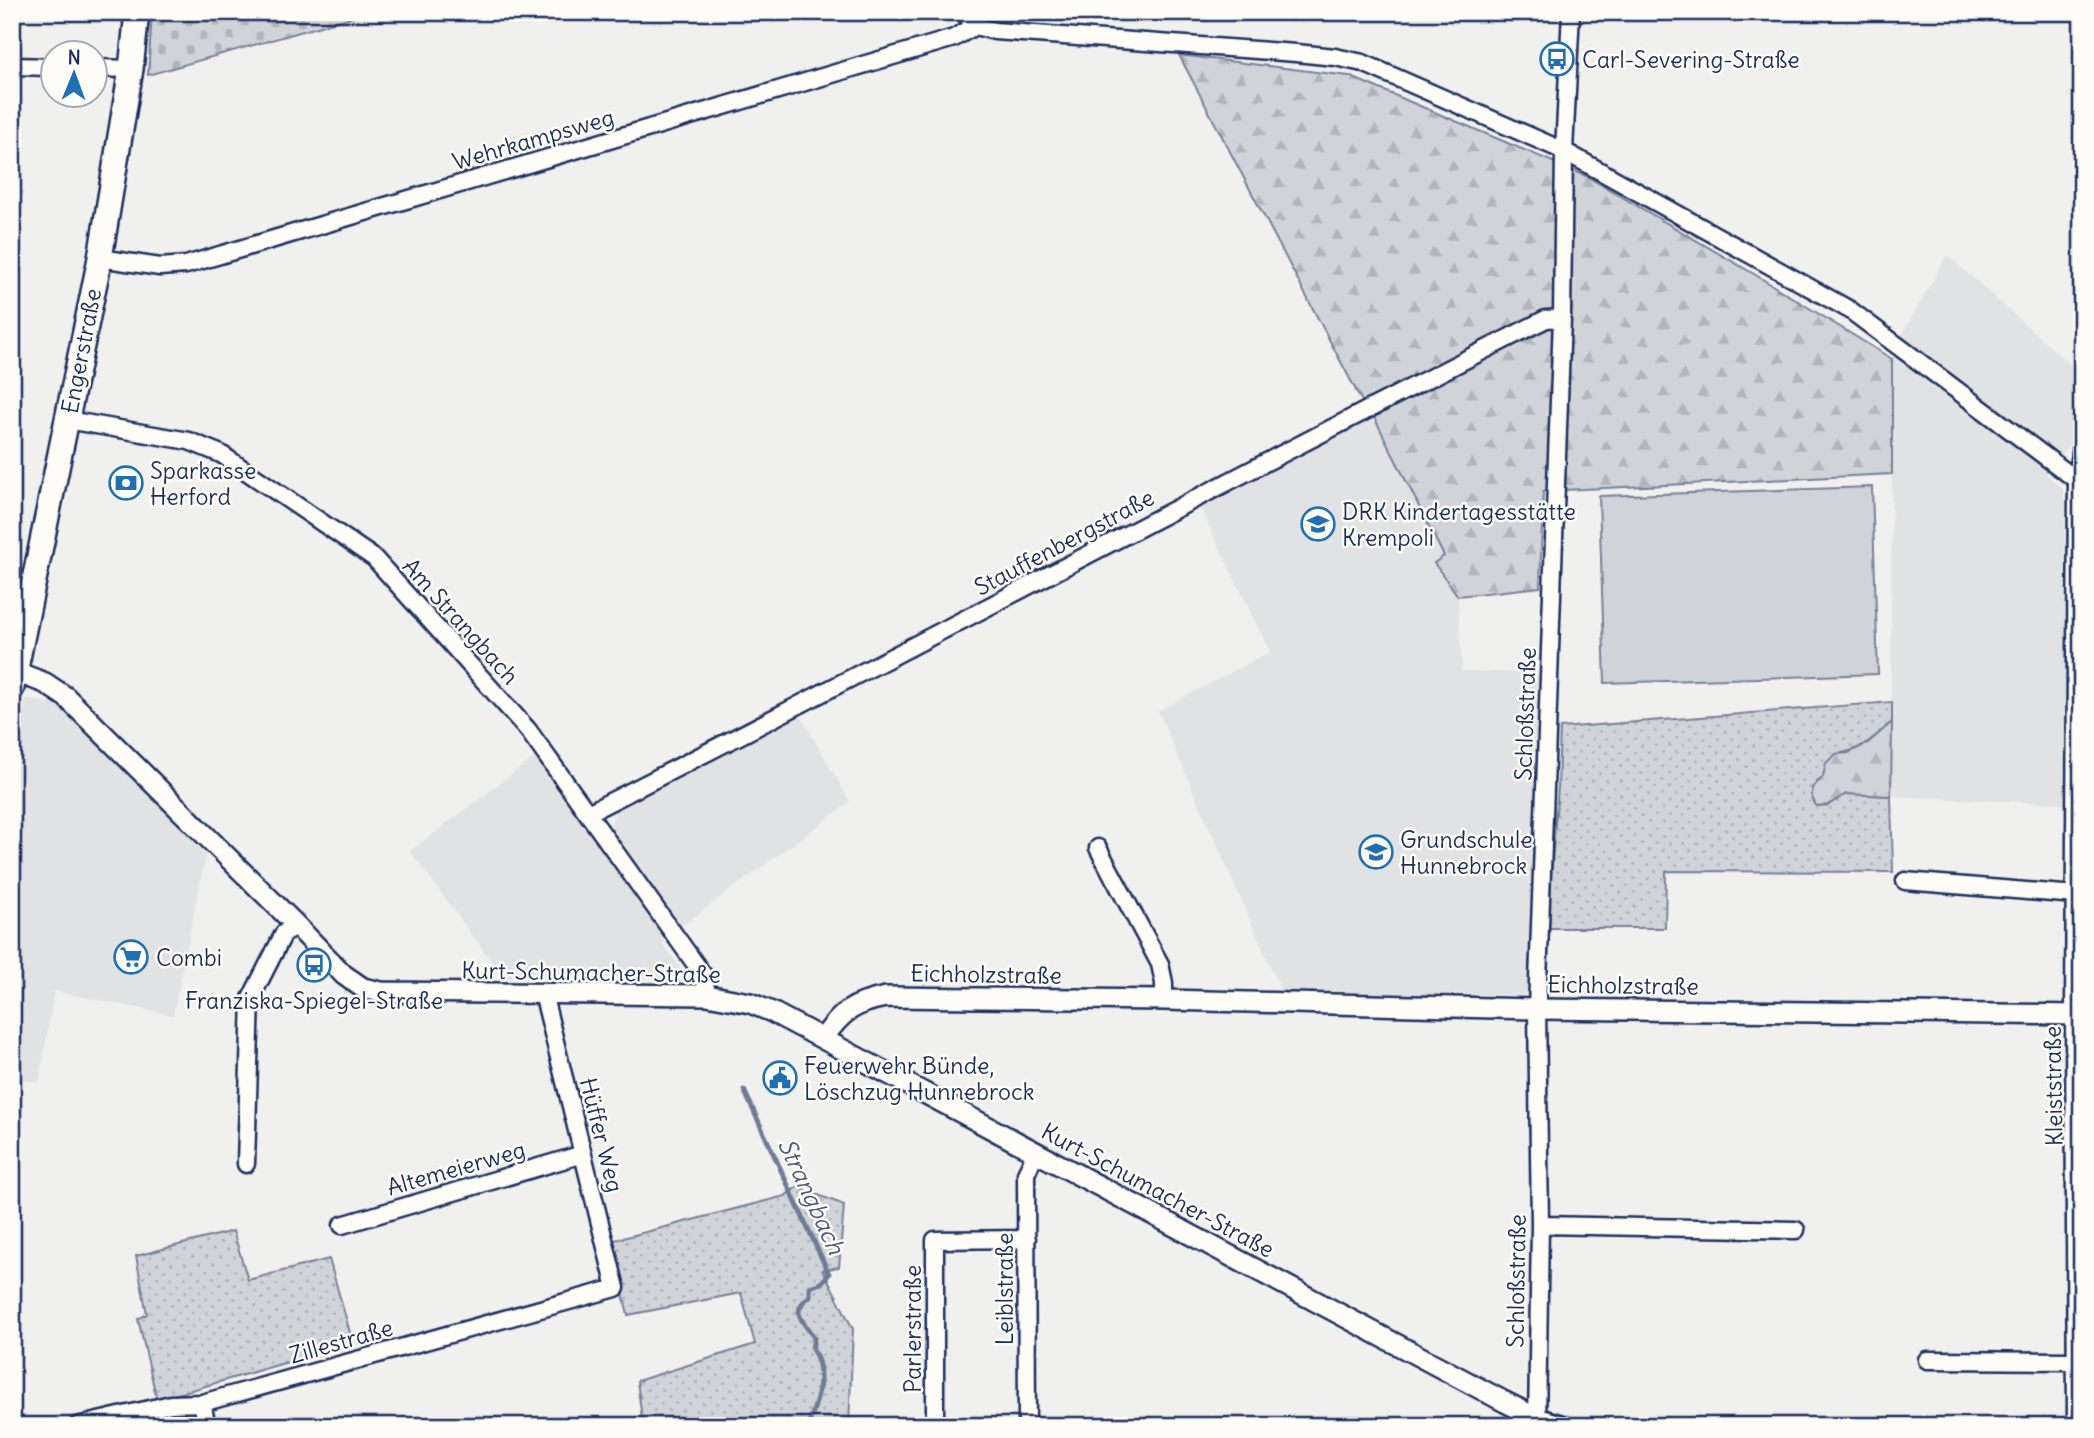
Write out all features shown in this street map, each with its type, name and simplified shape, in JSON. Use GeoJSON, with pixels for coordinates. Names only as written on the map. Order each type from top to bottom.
{"type":"FeatureCollection","features":[{"type":"Feature","properties":{"kind":"main road","name":"Engerstraße"},"geometry":{"type":"LineString","coordinates":[[14,680],[19,622],[67,420],[100,258],[131,69],[137,12]]}},
{"type":"Feature","properties":{"kind":"street"},"geometry":{"type":"LineString","coordinates":[[964,12],[975,26],[995,30],[1335,57],[1363,63],[1564,151],[1850,310],[2079,482]]}},
{"type":"Feature","properties":{"kind":"street","name":"Schloßstraße"},"geometry":{"type":"LineString","coordinates":[[1537,1422],[1540,1225],[1537,1009],[1562,318],[1564,151],[1571,12]]}},
{"type":"Feature","properties":{"kind":"street","name":"Wehrkampsweg"},"geometry":{"type":"LineString","coordinates":[[100,258],[160,267],[186,265],[954,38],[975,26]]}},
{"type":"Feature","properties":{"kind":"street"},"geometry":{"type":"LineString","coordinates":[[12,66],[38,67]]}},
{"type":"Feature","properties":{"kind":"street"},"geometry":{"type":"LineString","coordinates":[[108,68],[131,69]]}},
{"type":"Feature","properties":{"kind":"street","name":"Stauffenbergstraße"},"geometry":{"type":"LineString","coordinates":[[588,813],[1361,411],[1546,319],[1562,318]]}},
{"type":"Feature","properties":{"kind":"street","name":"Am Strangbach"},"geometry":{"type":"LineString","coordinates":[[67,420],[189,441],[222,454],[373,558],[528,730],[704,976],[707,995]]}},
{"type":"Feature","properties":{"kind":"street","name":"Kleiststraße"},"geometry":{"type":"LineString","coordinates":[[2076,1426],[2076,895],[2079,482],[2082,446]]}},
{"type":"Feature","properties":{"kind":"street","name":"Kurt-Schumacher-Straße"},"geometry":{"type":"LineString","coordinates":[[14,680],[45,683],[66,697],[344,975],[363,988],[381,992],[707,995],[750,1003],[823,1039],[1537,1422],[1564,1426]]}},
{"type":"Feature","properties":{"kind":"street"},"geometry":{"type":"LineString","coordinates":[[1098,848],[1160,964],[1164,1000]]}},
{"type":"Feature","properties":{"kind":"street"},"geometry":{"type":"LineString","coordinates":[[1905,881],[2076,895]]}},
{"type":"Feature","properties":{"kind":"street"},"geometry":{"type":"LineString","coordinates":[[246,1164],[251,998],[284,933],[296,925]]}},
{"type":"Feature","properties":{"kind":"street","name":"Hüffer Weg"},"geometry":{"type":"LineString","coordinates":[[543,993],[615,1288]]}},
{"type":"Feature","properties":{"kind":"street","name":"Eichholzstraße"},"geometry":{"type":"LineString","coordinates":[[823,1039],[845,1011],[864,1001],[886,997],[1164,1000],[1537,1009],[2078,1015]]}},
{"type":"Feature","properties":{"kind":"street","name":"Leiblstraße"},"geometry":{"type":"LineString","coordinates":[[1027,1426],[1026,1174],[1035,1153]]}},
{"type":"Feature","properties":{"kind":"street","name":"Altemeierweg"},"geometry":{"type":"LineString","coordinates":[[342,1225],[583,1154]]}},
{"type":"Feature","properties":{"kind":"street"},"geometry":{"type":"LineString","coordinates":[[1540,1225],[1796,1230]]}},
{"type":"Feature","properties":{"kind":"street","name":"Parlerstraße"},"geometry":{"type":"LineString","coordinates":[[935,1426],[935,1240],[1027,1239]]}},
{"type":"Feature","properties":{"kind":"street","name":"Zillestraße"},"geometry":{"type":"LineString","coordinates":[[76,1426],[171,1404],[202,1403],[615,1288]]}},
{"type":"Feature","properties":{"kind":"street"},"geometry":{"type":"LineString","coordinates":[[1927,1360],[2077,1361]]}},
{"type":"Feature","properties":{"kind":"street"},"geometry":{"type":"LineString","coordinates":[[202,1403],[207,1426]]}},
{"type":"Feature","properties":{"kind":"shaded area"},"geometry":{"type":"Polygon","coordinates":[[[1947,255],[2082,375],[2070,444],[2046,474],[2063,489],[2065,503],[2067,804],[1891,796],[1892,359],[1904,331],[1947,255]]]}},
{"type":"Feature","properties":{"kind":"shaded area","name":"Grundschule Hunnebrock"},"geometry":{"type":"Polygon","coordinates":[[[1373,415],[1444,557],[1435,563],[1458,596],[1462,671],[1538,674],[1528,995],[1282,992],[1158,711],[1270,652],[1199,505],[1373,415]]]}},
{"type":"Feature","properties":{"kind":"shaded area"},"geometry":{"type":"Polygon","coordinates":[[[26,698],[62,707],[206,854],[173,1015],[54,991],[39,1082],[12,1078],[12,782],[26,698]]]}},
{"type":"Feature","properties":{"kind":"shaded area"},"geometry":{"type":"Polygon","coordinates":[[[799,713],[850,802],[662,943],[681,969],[679,978],[504,978],[410,851],[535,757],[589,831],[611,823],[617,807],[799,713]]]}},
{"type":"Feature","properties":{"kind":"green space"},"geometry":{"type":"Polygon","coordinates":[[[152,12],[370,12],[148,75],[152,12]]]}},
{"type":"Feature","properties":{"kind":"green space"},"geometry":{"type":"Polygon","coordinates":[[[1179,55],[1349,76],[1586,176],[1754,274],[1892,359],[1892,474],[1543,491],[1540,587],[1458,596],[1434,563],[1444,556],[1373,415],[1360,398],[1179,55]]]}},
{"type":"Feature","properties":{"kind":"green space"},"geometry":{"type":"Polygon","coordinates":[[[1872,487],[1878,674],[1605,683],[1599,496],[1872,487]]]}},
{"type":"Feature","properties":{"kind":"green space"},"geometry":{"type":"Polygon","coordinates":[[[1892,702],[1892,722],[1860,747],[1836,754],[1823,777],[1812,788],[1812,797],[1816,806],[1828,805],[1846,794],[1891,796],[1893,872],[1666,871],[1665,928],[1547,928],[1560,728],[1892,702]]]}},
{"type":"Feature","properties":{"kind":"green space"},"geometry":{"type":"Polygon","coordinates":[[[1892,722],[1891,796],[1846,794],[1828,805],[1816,806],[1812,788],[1823,777],[1826,763],[1836,754],[1849,753],[1868,743],[1892,722]]]}},
{"type":"Feature","properties":{"kind":"green space"},"geometry":{"type":"Polygon","coordinates":[[[797,1187],[844,1205],[839,1267],[823,1270],[853,1329],[849,1426],[643,1426],[637,1381],[755,1344],[741,1293],[628,1315],[611,1241],[785,1196],[797,1187]]]}},
{"type":"Feature","properties":{"kind":"green space"},"geometry":{"type":"Polygon","coordinates":[[[233,1231],[248,1280],[329,1259],[353,1343],[157,1400],[138,1319],[147,1314],[136,1256],[233,1231]]]}},
{"type":"Feature","properties":{"kind":"waterway","name":"Strangbach"},"geometry":{"type":"LineString","coordinates":[[744,1090],[829,1274],[821,1283],[810,1287],[810,1296],[803,1302],[799,1313],[814,1338],[812,1349],[817,1358],[820,1377],[808,1426]]}},
{"type":"Feature","properties":{"kind":"place","name":"Carl-Severing-Straße"},"geometry":{"type":"Point","coordinates":[1557,59]}},
{"type":"Feature","properties":{"kind":"place","name":"Sparkasse Herford"},"geometry":{"type":"Point","coordinates":[126,483]}},
{"type":"Feature","properties":{"kind":"place","name":"DRK Kindertagesstätte Krempoli"},"geometry":{"type":"Point","coordinates":[1318,524]}},
{"type":"Feature","properties":{"kind":"place","name":"Grundschule Hunnebrock"},"geometry":{"type":"Point","coordinates":[1376,852]}},
{"type":"Feature","properties":{"kind":"place","name":"Combi"},"geometry":{"type":"Point","coordinates":[131,957]}},
{"type":"Feature","properties":{"kind":"place","name":"Franziska-Spiegel-Straße"},"geometry":{"type":"Point","coordinates":[314,965]}},
{"type":"Feature","properties":{"kind":"place","name":"Feuerwehr Bünde, Löschzug Hunnebrock"},"geometry":{"type":"Point","coordinates":[780,1078]}}]}
